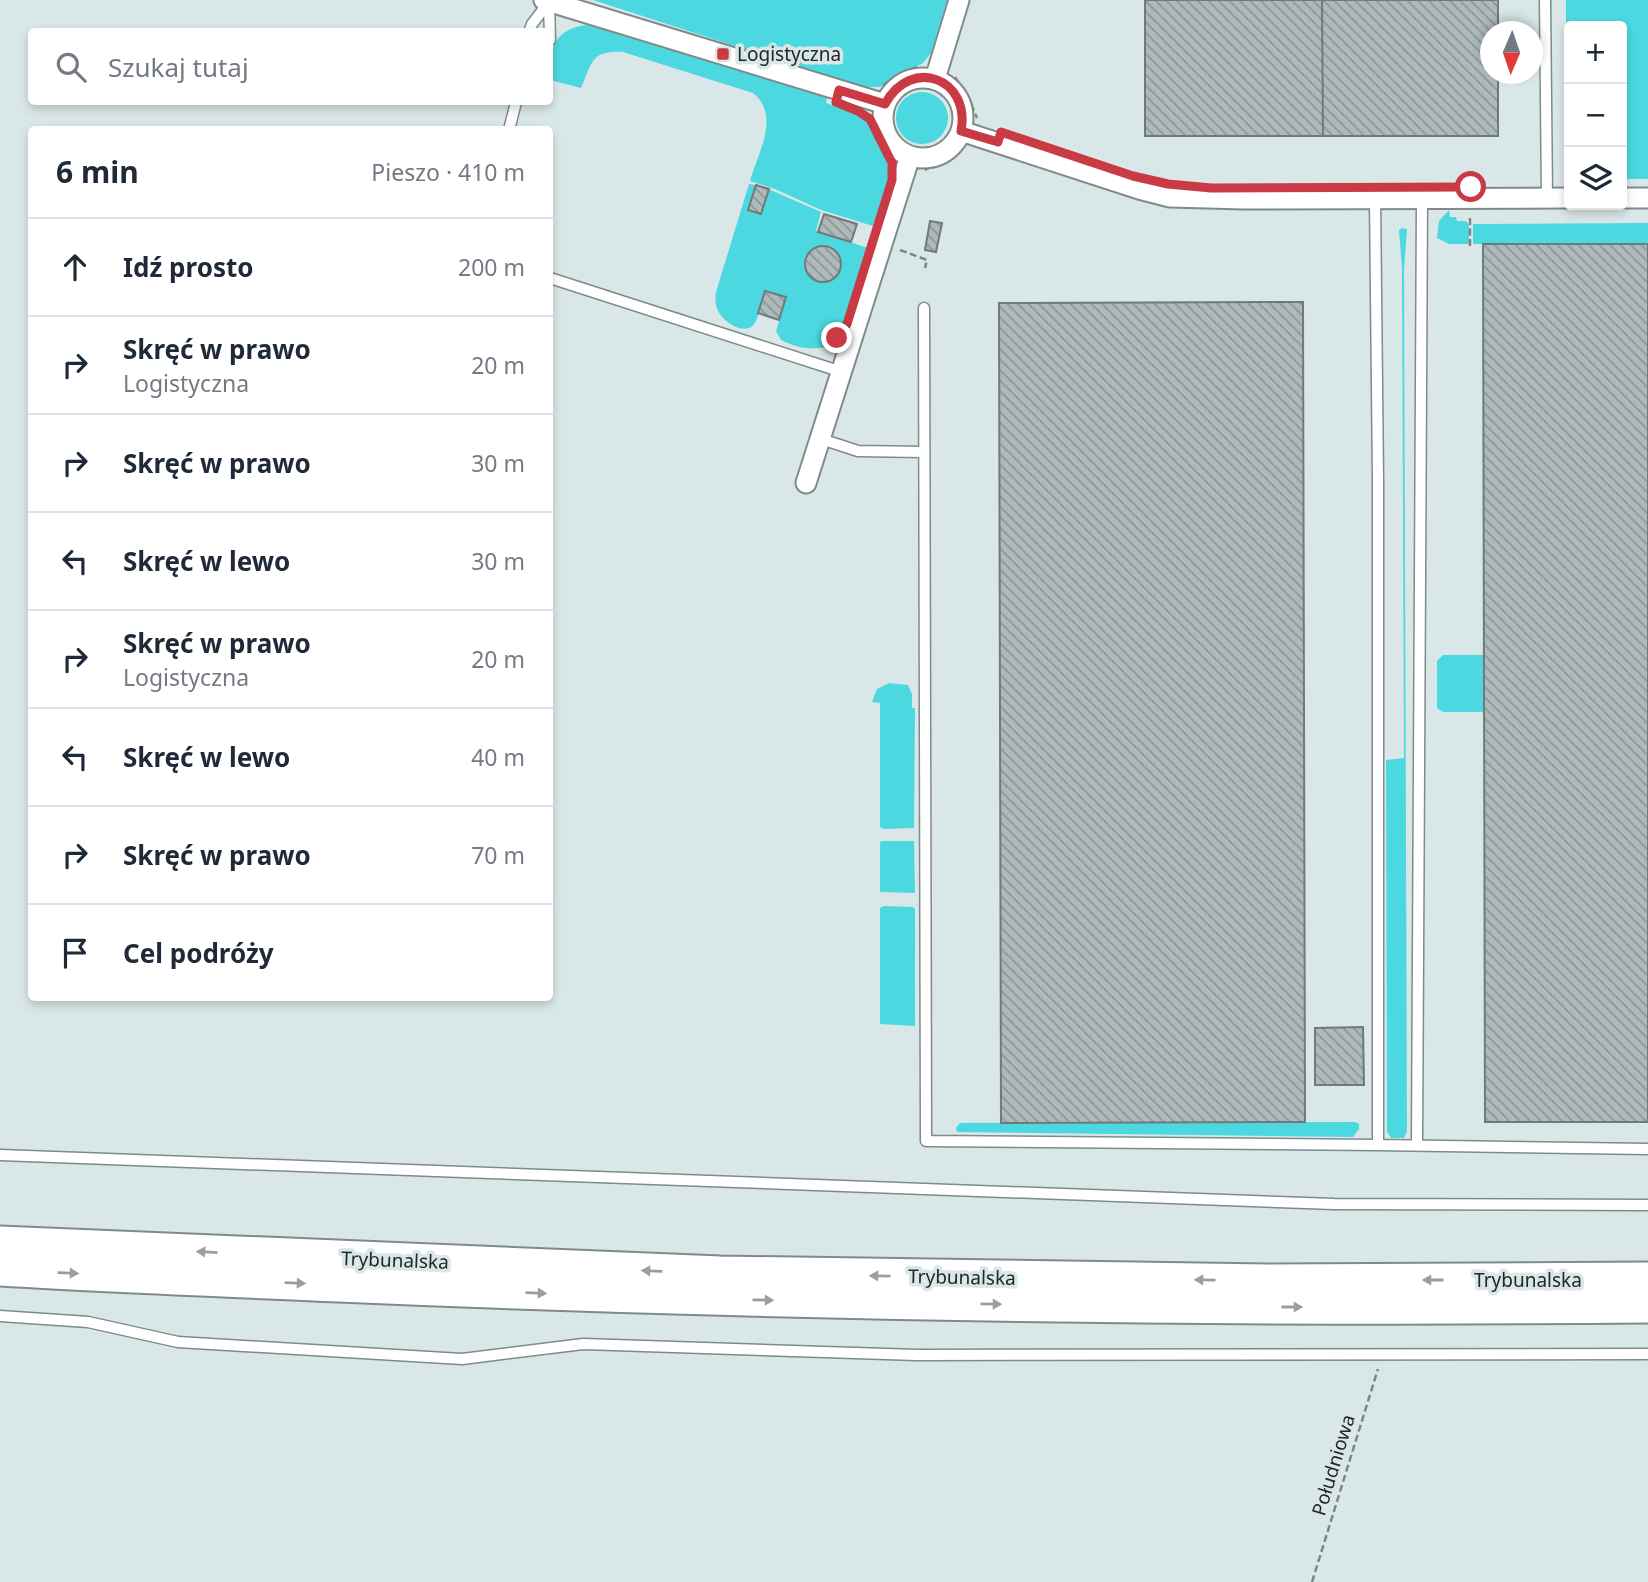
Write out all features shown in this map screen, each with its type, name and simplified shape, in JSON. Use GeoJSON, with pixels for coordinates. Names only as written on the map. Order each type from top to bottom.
{"type":"FeatureCollection","features":[{"type":"Feature","properties":{"kind":"highway","name":"Trybunalska"},"geometry":{"type":"LineString","coordinates":[[0,1243],[720,1273],[1268,1281],[1648,1279]]}},
{"type":"Feature","properties":{"kind":"highway","name":"Trybunalska"},"geometry":{"type":"LineString","coordinates":[[0,1269],[468,1291],[729,1299],[1061,1306],[1648,1306]]}},
{"type":"Feature","properties":{"kind":"street"},"geometry":{"type":"LineString","coordinates":[[547,1],[882,95],[891,93],[900,84],[911,79],[937,71],[959,0]]}},
{"type":"Feature","properties":{"kind":"street"},"geometry":{"type":"LineString","coordinates":[[937,71],[956,94],[961,105],[964,118],[962,140]]}},
{"type":"Feature","properties":{"kind":"street"},"geometry":{"type":"LineString","coordinates":[[806,483],[842,372],[901,160],[883,125],[882,95]]}},
{"type":"Feature","properties":{"kind":"street"},"geometry":{"type":"LineString","coordinates":[[901,160],[935,156],[962,140],[998,142],[1170,197],[1564,198]]}},
{"type":"Feature","properties":{"kind":"street"},"geometry":{"type":"LineString","coordinates":[[1627,198],[1648,198]]}},
{"type":"Feature","properties":{"kind":"lane"},"geometry":{"type":"LineString","coordinates":[[1545,0],[1546,198]]}},
{"type":"Feature","properties":{"kind":"lane"},"geometry":{"type":"LineString","coordinates":[[531,28],[547,1]]}},
{"type":"Feature","properties":{"kind":"lane"},"geometry":{"type":"LineString","coordinates":[[547,1],[549,28]]}},
{"type":"Feature","properties":{"kind":"lane"},"geometry":{"type":"LineString","coordinates":[[510,126],[518,105]]}},
{"type":"Feature","properties":{"kind":"lane"},"geometry":{"type":"LineString","coordinates":[[1375,199],[1378,1145]]}},
{"type":"Feature","properties":{"kind":"lane"},"geometry":{"type":"LineString","coordinates":[[1417,1145],[1422,199]]}},
{"type":"Feature","properties":{"kind":"lane"},"geometry":{"type":"LineString","coordinates":[[553,279],[842,372]]}},
{"type":"Feature","properties":{"kind":"lane"},"geometry":{"type":"LineString","coordinates":[[924,308],[926,1141],[1648,1149]]}},
{"type":"Feature","properties":{"kind":"lane"},"geometry":{"type":"LineString","coordinates":[[821,439],[858,452],[923,452]]}},
{"type":"Feature","properties":{"kind":"lane"},"geometry":{"type":"LineString","coordinates":[[0,1155],[1334,1204],[1648,1205]]}},
{"type":"Feature","properties":{"kind":"lane"},"geometry":{"type":"LineString","coordinates":[[0,1316],[88,1322],[178,1342],[462,1359],[583,1343],[917,1355],[1648,1354]]}},
{"type":"Feature","properties":{"kind":"path"},"geometry":{"type":"LineString","coordinates":[[882,95],[937,71],[976,117],[988,127],[1001,132],[998,142]]}},
{"type":"Feature","properties":{"kind":"path"},"geometry":{"type":"LineString","coordinates":[[863,114],[870,119],[901,160]]}},
{"type":"Feature","properties":{"kind":"path"},"geometry":{"type":"LineString","coordinates":[[919,176],[962,140]]}},
{"type":"Feature","properties":{"kind":"path"},"geometry":{"type":"LineString","coordinates":[[897,244],[901,251],[927,260],[925,268]]}},
{"type":"Feature","properties":{"kind":"path","name":"Południowa"},"geometry":{"type":"LineString","coordinates":[[1312,1582],[1382,1355]]}},
{"type":"Feature","properties":{"kind":"shaded area"},"geometry":{"type":"Polygon","coordinates":[[[593,0],[947,0],[931,53],[923,63],[880,87],[861,87],[593,0]]]}},
{"type":"Feature","properties":{"kind":"shaded area"},"geometry":{"type":"Polygon","coordinates":[[[1566,0],[1648,0],[1648,179],[1627,179],[1627,21],[1566,21],[1566,0]]]}},
{"type":"Feature","properties":{"kind":"shaded area"},"geometry":{"type":"Polygon","coordinates":[[[587,25],[827,97],[826,103],[859,114],[880,145],[890,177],[873,226],[821,210],[750,181],[762,147],[766,123],[761,102],[753,93],[623,52],[598,56],[590,66],[581,88],[553,81],[553,48],[560,36],[576,27],[587,25]]]}},
{"type":"Feature","properties":{"kind":"shaded area"},"geometry":{"type":"Polygon","coordinates":[[[922,92],[932,94],[940,100],[946,108],[946,128],[940,136],[932,142],[922,144],[912,142],[904,136],[898,128],[896,118],[898,108],[904,100],[912,94],[922,92]]]}},
{"type":"Feature","properties":{"kind":"shaded area"},"geometry":{"type":"Polygon","coordinates":[[[749,184],[756,185],[748,211],[761,214],[769,189],[821,212],[816,231],[868,248],[844,324],[833,338],[836,343],[822,348],[808,348],[781,340],[776,331],[786,298],[765,291],[758,317],[754,324],[746,329],[726,321],[718,311],[716,292],[749,184]]]}},
{"type":"Feature","properties":{"kind":"shaded area"},"geometry":{"type":"Polygon","coordinates":[[[1449,210],[1450,217],[1456,217],[1457,221],[1466,221],[1469,225],[1469,244],[1449,244],[1437,238],[1439,221],[1449,210]]]}},
{"type":"Feature","properties":{"kind":"shaded area"},"geometry":{"type":"Polygon","coordinates":[[[1648,223],[1648,244],[1473,244],[1473,224],[1648,223]]]}},
{"type":"Feature","properties":{"kind":"shaded area"},"geometry":{"type":"Polygon","coordinates":[[[1407,229],[1404,270],[1407,1131],[1404,1138],[1391,1138],[1387,1132],[1386,760],[1404,758],[1402,269],[1399,230],[1407,229]]]}},
{"type":"Feature","properties":{"kind":"shaded area"},"geometry":{"type":"Polygon","coordinates":[[[1443,655],[1484,655],[1484,712],[1443,712],[1437,708],[1437,661],[1443,655]]]}},
{"type":"Feature","properties":{"kind":"shaded area"},"geometry":{"type":"Polygon","coordinates":[[[889,683],[908,685],[912,694],[912,708],[915,708],[914,828],[880,827],[880,703],[872,702],[877,689],[889,683]]]}},
{"type":"Feature","properties":{"kind":"shaded area"},"geometry":{"type":"Polygon","coordinates":[[[882,841],[914,841],[915,893],[880,892],[882,841]]]}},
{"type":"Feature","properties":{"kind":"shaded area"},"geometry":{"type":"Polygon","coordinates":[[[884,906],[915,909],[915,1026],[880,1024],[880,908],[884,906]]]}},
{"type":"Feature","properties":{"kind":"shaded area"},"geometry":{"type":"Polygon","coordinates":[[[960,1123],[1359,1124],[1359,1129],[1353,1137],[957,1132],[956,1128],[960,1123]]]}},
{"type":"Feature","properties":{"kind":"building"},"geometry":{"type":"Polygon","coordinates":[[[1145,0],[1322,0],[1323,136],[1145,136],[1145,0]]]}},
{"type":"Feature","properties":{"kind":"building"},"geometry":{"type":"Polygon","coordinates":[[[1322,0],[1498,0],[1498,21],[1480,21],[1480,84],[1498,84],[1498,136],[1323,136],[1322,0]]]}},
{"type":"Feature","properties":{"kind":"building"},"geometry":{"type":"Polygon","coordinates":[[[756,185],[769,189],[761,214],[748,210],[756,185]]]}},
{"type":"Feature","properties":{"kind":"building"},"geometry":{"type":"Polygon","coordinates":[[[824,214],[857,224],[851,242],[818,232],[824,214]]]}},
{"type":"Feature","properties":{"kind":"building"},"geometry":{"type":"Polygon","coordinates":[[[930,221],[942,223],[936,252],[925,250],[930,221]]]}},
{"type":"Feature","properties":{"kind":"building"},"geometry":{"type":"Polygon","coordinates":[[[1483,244],[1648,244],[1648,1122],[1485,1122],[1483,244]]]}},
{"type":"Feature","properties":{"kind":"building"},"geometry":{"type":"Polygon","coordinates":[[[823,246],[836,251],[841,264],[836,277],[823,282],[810,277],[805,264],[810,251],[823,246]]]}},
{"type":"Feature","properties":{"kind":"building"},"geometry":{"type":"Polygon","coordinates":[[[765,291],[786,297],[779,320],[758,313],[765,291]]]}},
{"type":"Feature","properties":{"kind":"building"},"geometry":{"type":"Polygon","coordinates":[[[1303,302],[1305,1122],[1001,1123],[999,303],[1303,302]]]}},
{"type":"Feature","properties":{"kind":"building"},"geometry":{"type":"Polygon","coordinates":[[[1363,1027],[1364,1085],[1315,1085],[1315,1028],[1363,1027]]]}},
{"type":"Feature","properties":{"kind":"place","name":"Logistyczna"},"geometry":{"type":"Point","coordinates":[723,54]}},
{"type":"Feature","properties":{"kind":"route"},"geometry":{"type":"LineString","coordinates":[[837,338],[847,324],[893,172],[892,163],[870,119],[836,102],[839,90],[885,104],[900,84],[923,77],[935,79],[956,94],[964,118],[961,131],[998,142],[1001,132],[1133,176],[1168,184],[1211,188],[1471,187]]}}]}
